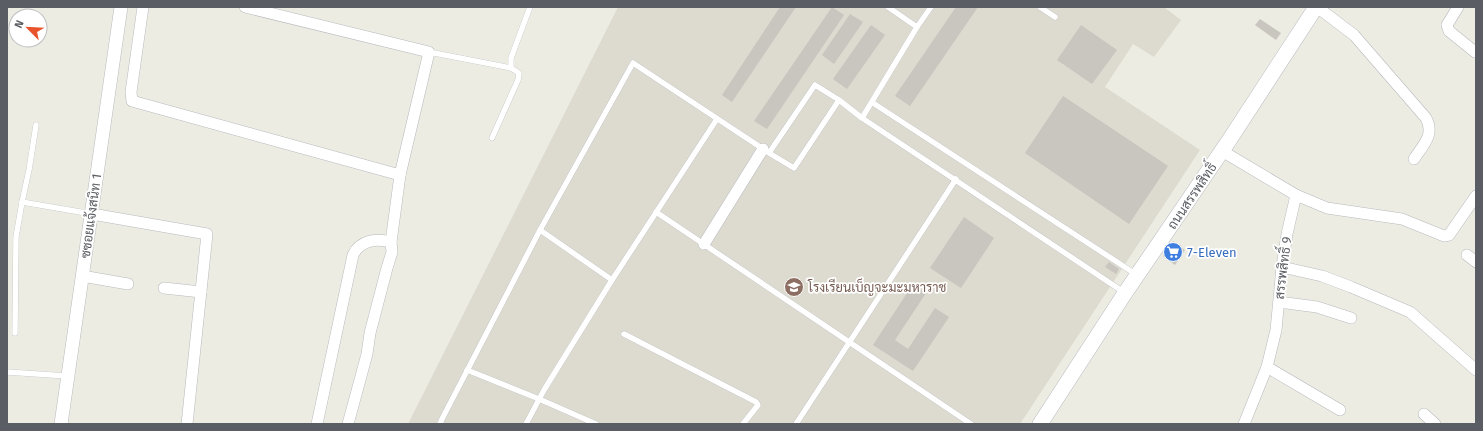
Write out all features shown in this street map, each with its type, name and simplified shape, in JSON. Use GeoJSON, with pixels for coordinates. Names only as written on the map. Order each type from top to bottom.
{"type":"FeatureCollection","features":[{"type":"Feature","properties":{"kind":"main road","name":"ถนนสรรพสิทธิ์"},"geometry":{"type":"LineString","coordinates":[[1040,424],[1125,293],[1222,151],[1317,7]]}},
{"type":"Feature","properties":{"kind":"street","name":"ซซอยแจ้งสนิท 1"},"geometry":{"type":"LineString","coordinates":[[61,424],[121,7]]}},
{"type":"Feature","properties":{"kind":"street"},"geometry":{"type":"LineString","coordinates":[[143,7],[131,92],[132,100],[400,175]]}},
{"type":"Feature","properties":{"kind":"street"},"geometry":{"type":"LineString","coordinates":[[245,7],[429,52],[400,175],[391,242],[392,252],[370,333],[367,354],[348,424]]}},
{"type":"Feature","properties":{"kind":"street"},"geometry":{"type":"LineString","coordinates":[[1317,7],[1354,35],[1426,118],[1429,126],[1428,136],[1414,159]]}},
{"type":"Feature","properties":{"kind":"street"},"geometry":{"type":"LineString","coordinates":[[1458,7],[1447,25],[1449,31],[1476,52]]}},
{"type":"Feature","properties":{"kind":"street"},"geometry":{"type":"LineString","coordinates":[[704,244],[766,151]]}},
{"type":"Feature","properties":{"kind":"street"},"geometry":{"type":"LineString","coordinates":[[1222,151],[1296,195],[1327,208],[1402,219],[1444,236],[1449,235],[1476,196]]}},
{"type":"Feature","properties":{"kind":"street","name":"สรรพสิทธิ์ 9"},"geometry":{"type":"LineString","coordinates":[[1244,424],[1267,367],[1276,330],[1282,267],[1287,234],[1296,195]]}},
{"type":"Feature","properties":{"kind":"street"},"geometry":{"type":"LineString","coordinates":[[92,214],[207,234],[187,424]]}},
{"type":"Feature","properties":{"kind":"street"},"geometry":{"type":"LineString","coordinates":[[317,424],[353,255],[356,247],[364,243],[381,239],[391,242]]}},
{"type":"Feature","properties":{"kind":"street"},"geometry":{"type":"LineString","coordinates":[[1467,255],[1476,262]]}},
{"type":"Feature","properties":{"kind":"street"},"geometry":{"type":"LineString","coordinates":[[1282,267],[1322,276],[1410,312],[1476,370]]}},
{"type":"Feature","properties":{"kind":"street"},"geometry":{"type":"LineString","coordinates":[[82,276],[128,284]]}},
{"type":"Feature","properties":{"kind":"street"},"geometry":{"type":"LineString","coordinates":[[164,288],[201,292]]}},
{"type":"Feature","properties":{"kind":"street"},"geometry":{"type":"LineString","coordinates":[[1279,302],[1317,307],[1351,318]]}},
{"type":"Feature","properties":{"kind":"street"},"geometry":{"type":"LineString","coordinates":[[1267,367],[1340,410]]}},
{"type":"Feature","properties":{"kind":"street"},"geometry":{"type":"LineString","coordinates":[[1424,414],[1435,424]]}},
{"type":"Feature","properties":{"kind":"lane"},"geometry":{"type":"LineString","coordinates":[[511,68],[511,58],[530,7]]}},
{"type":"Feature","properties":{"kind":"lane"},"geometry":{"type":"LineString","coordinates":[[888,7],[917,27]]}},
{"type":"Feature","properties":{"kind":"lane"},"geometry":{"type":"LineString","coordinates":[[862,118],[873,103],[930,7]]}},
{"type":"Feature","properties":{"kind":"lane"},"geometry":{"type":"LineString","coordinates":[[1040,7],[1055,17]]}},
{"type":"Feature","properties":{"kind":"lane"},"geometry":{"type":"LineString","coordinates":[[429,52],[511,68],[519,73],[518,80],[492,138]]}},
{"type":"Feature","properties":{"kind":"lane"},"geometry":{"type":"LineString","coordinates":[[440,424],[540,230],[633,63],[794,168],[839,100]]}},
{"type":"Feature","properties":{"kind":"lane"},"geometry":{"type":"LineString","coordinates":[[766,151],[815,85],[839,100],[862,118],[956,179],[1125,293]]}},
{"type":"Feature","properties":{"kind":"lane"},"geometry":{"type":"LineString","coordinates":[[873,103],[1137,275]]}},
{"type":"Feature","properties":{"kind":"lane"},"geometry":{"type":"LineString","coordinates":[[526,424],[539,399],[612,280],[717,119]]}},
{"type":"Feature","properties":{"kind":"lane"},"geometry":{"type":"LineString","coordinates":[[15,333],[16,237],[36,125]]}},
{"type":"Feature","properties":{"kind":"lane"},"geometry":{"type":"LineString","coordinates":[[796,424],[956,179]]}},
{"type":"Feature","properties":{"kind":"lane"},"geometry":{"type":"LineString","coordinates":[[22,202],[92,214]]}},
{"type":"Feature","properties":{"kind":"lane"},"geometry":{"type":"LineString","coordinates":[[656,212],[971,424]]}},
{"type":"Feature","properties":{"kind":"lane"},"geometry":{"type":"LineString","coordinates":[[540,230],[612,280]]}},
{"type":"Feature","properties":{"kind":"lane"},"geometry":{"type":"LineString","coordinates":[[624,334],[756,402],[758,405],[743,424]]}},
{"type":"Feature","properties":{"kind":"lane"},"geometry":{"type":"LineString","coordinates":[[467,370],[596,424]]}},
{"type":"Feature","properties":{"kind":"lane"},"geometry":{"type":"LineString","coordinates":[[7,372],[67,376]]}},
{"type":"Feature","properties":{"kind":"shaded area","name":"โรงเรียนเบ็ญจะมะมหาราช"},"geometry":{"type":"Polygon","coordinates":[[[618,7],[1164,7],[1181,20],[1154,57],[1133,44],[1105,87],[1200,150],[1020,424],[408,424],[618,7]]]}},
{"type":"Feature","properties":{"kind":"building"},"geometry":{"type":"Polygon","coordinates":[[[780,7],[796,7],[732,102],[722,95],[780,7]]]}},
{"type":"Feature","properties":{"kind":"building"},"geometry":{"type":"Polygon","coordinates":[[[832,7],[844,15],[767,129],[754,121],[832,7]]]}},
{"type":"Feature","properties":{"kind":"building"},"geometry":{"type":"Polygon","coordinates":[[[956,7],[978,7],[910,106],[895,96],[956,7]]]}},
{"type":"Feature","properties":{"kind":"building"},"geometry":{"type":"Polygon","coordinates":[[[850,14],[863,22],[834,64],[822,55],[850,14]]]}},
{"type":"Feature","properties":{"kind":"building"},"geometry":{"type":"Polygon","coordinates":[[[1260,19],[1281,33],[1276,40],[1255,25],[1260,19]]]}},
{"type":"Feature","properties":{"kind":"building"},"geometry":{"type":"Polygon","coordinates":[[[871,25],[885,35],[847,89],[833,79],[871,25]]]}},
{"type":"Feature","properties":{"kind":"building"},"geometry":{"type":"Polygon","coordinates":[[[1081,25],[1117,50],[1092,84],[1057,60],[1081,25]]]}},
{"type":"Feature","properties":{"kind":"building"},"geometry":{"type":"Polygon","coordinates":[[[1063,96],[1168,166],[1129,224],[1025,153],[1063,96]]]}},
{"type":"Feature","properties":{"kind":"building"},"geometry":{"type":"Polygon","coordinates":[[[964,217],[994,238],[961,288],[930,268],[964,217]]]}},
{"type":"Feature","properties":{"kind":"building"},"geometry":{"type":"Polygon","coordinates":[[[1173,241],[1185,250],[1175,265],[1163,256],[1173,241]]]}},
{"type":"Feature","properties":{"kind":"building"},"geometry":{"type":"Polygon","coordinates":[[[1109,262],[1119,269],[1116,274],[1105,267],[1109,262]]]}},
{"type":"Feature","properties":{"kind":"building"},"geometry":{"type":"Polygon","coordinates":[[[913,284],[926,293],[895,340],[908,349],[935,308],[949,317],[913,371],[873,345],[913,284]]]}},
{"type":"Feature","properties":{"kind":"place","name":"7-Eleven"},"geometry":{"type":"Point","coordinates":[1173,252]}},
{"type":"Feature","properties":{"kind":"place","name":"โรงเรียนเบ็ญจะมะมหาราช"},"geometry":{"type":"Point","coordinates":[794,287]}}]}
